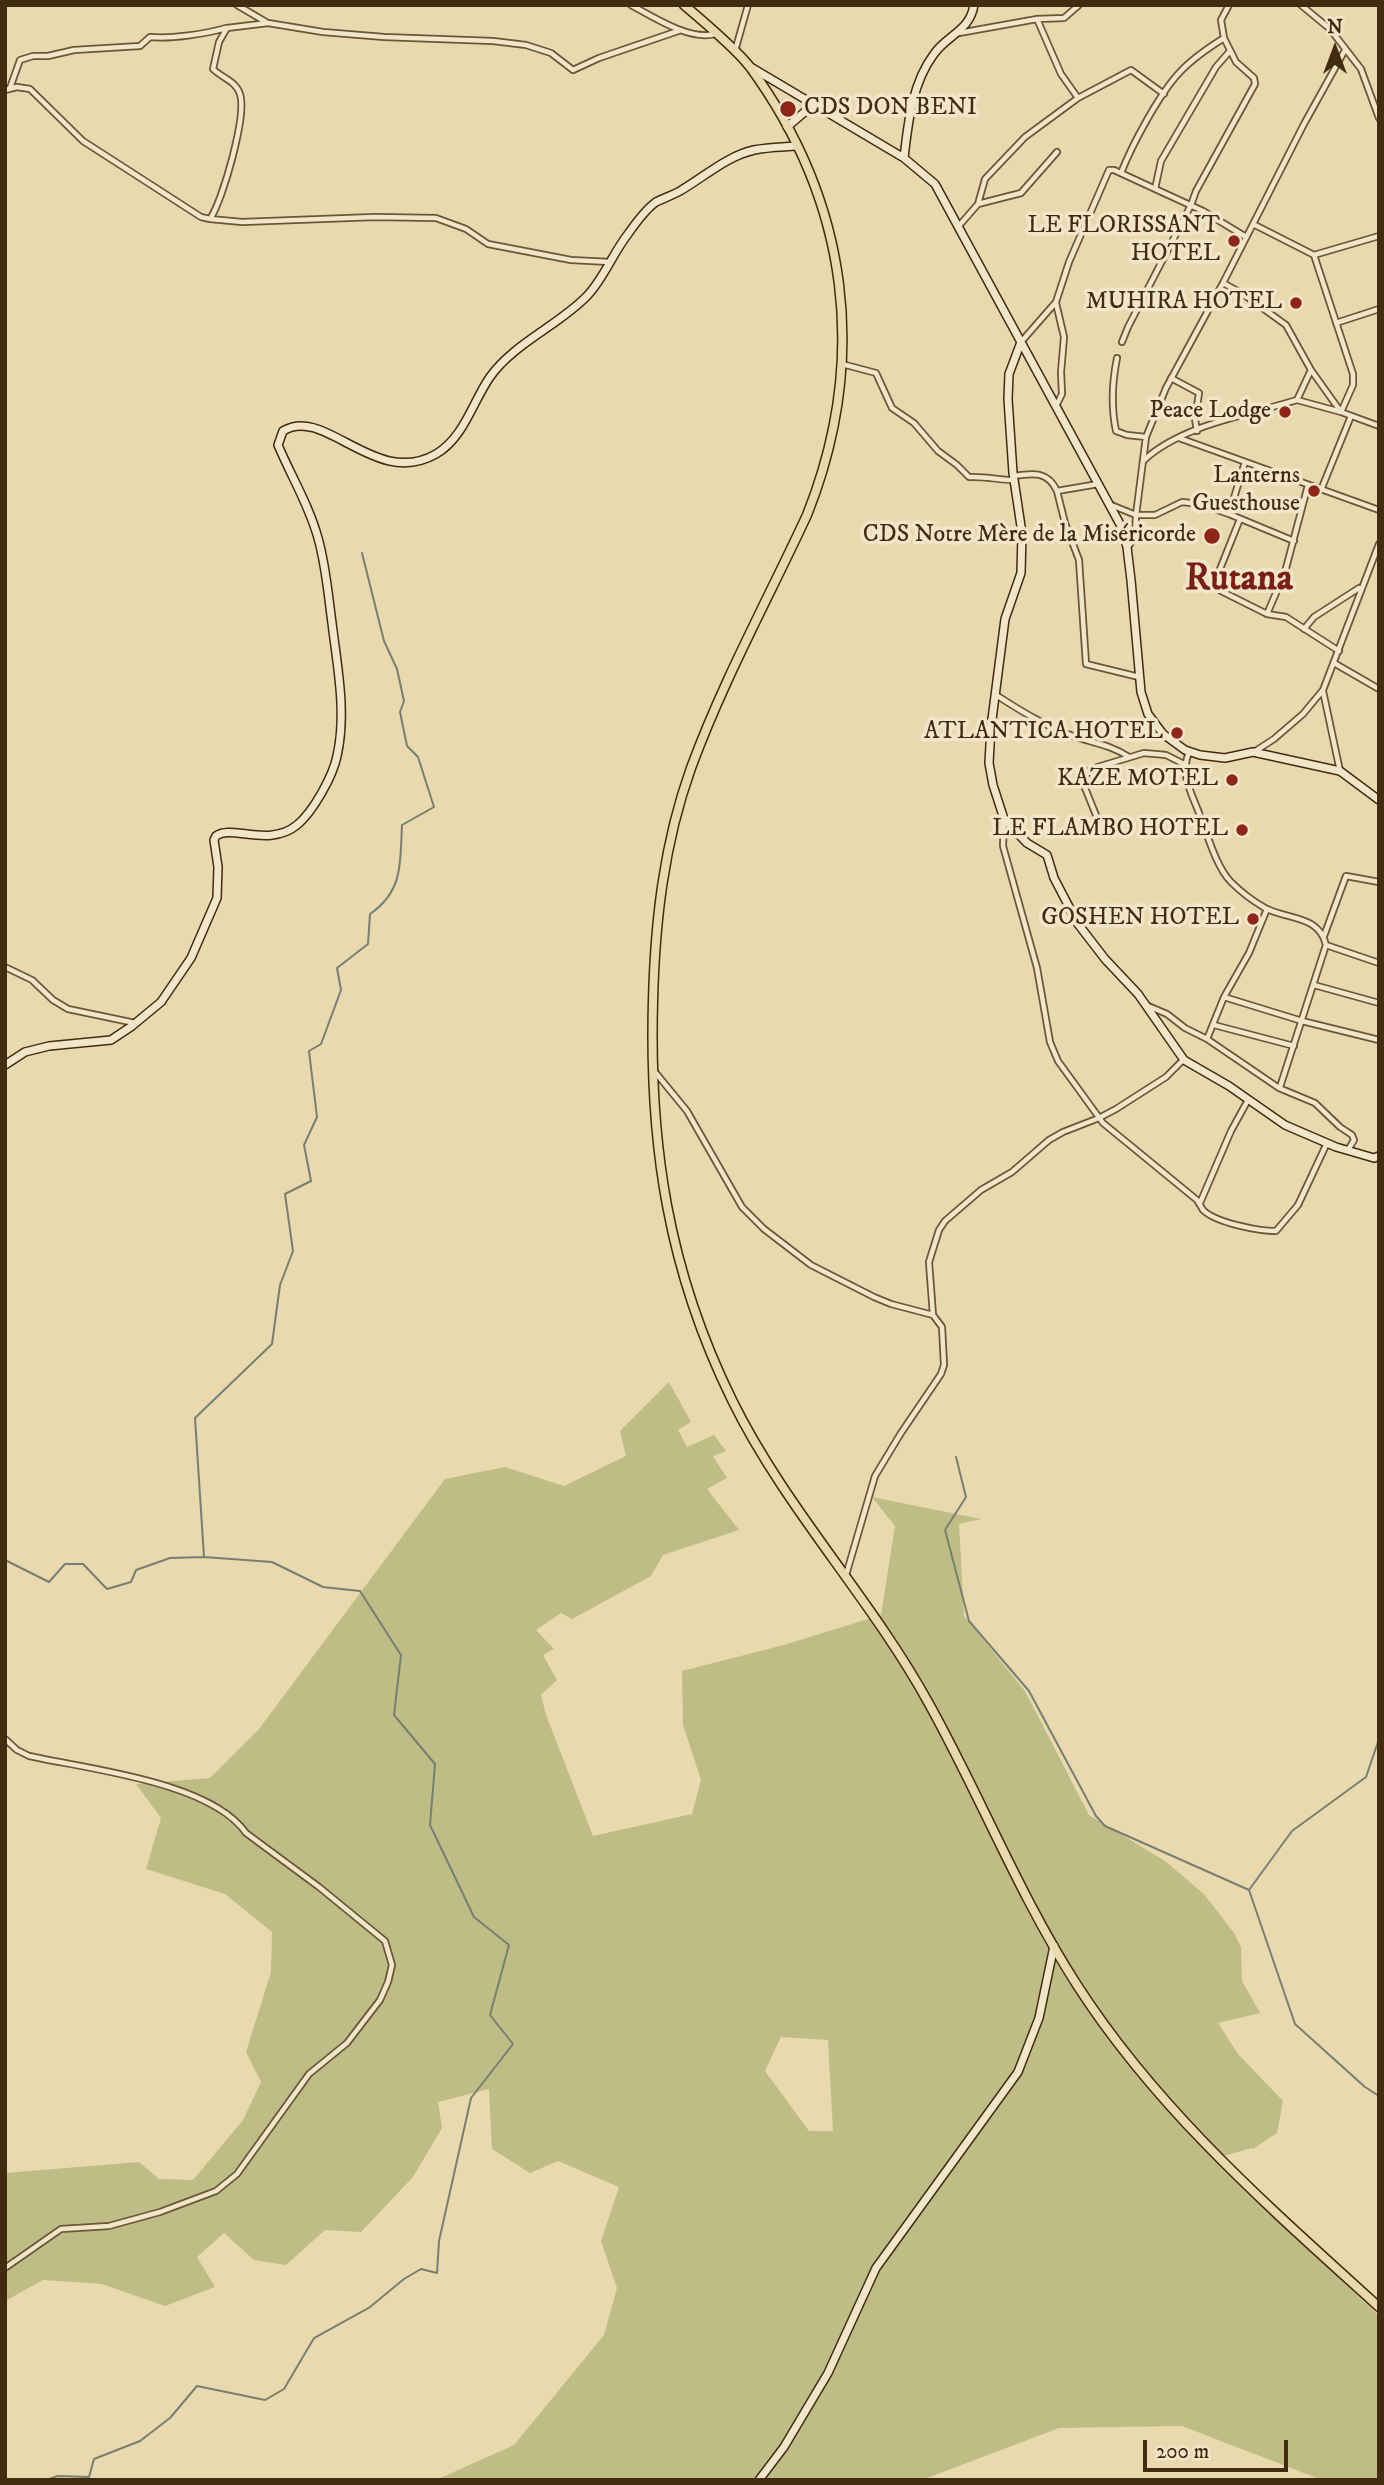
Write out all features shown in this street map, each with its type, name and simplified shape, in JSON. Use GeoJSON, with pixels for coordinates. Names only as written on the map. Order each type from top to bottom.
{"type":"FeatureCollection","features":[{"type":"Feature","properties":{"kind":"main road"},"geometry":{"type":"LineString","coordinates":[[684,5],[749,66],[787,127],[818,194],[831,237],[841,290],[842,364],[838,415],[819,484],[803,525],[715,710],[690,771],[671,834],[656,925],[653,1070],[654,1112],[663,1192],[673,1239],[704,1338],[732,1401],[773,1472],[870,1609],[928,1702],[1009,1865],[1078,1987],[1151,2084],[1207,2148],[1379,2307]]}},
{"type":"Feature","properties":{"kind":"street"},"geometry":{"type":"LineString","coordinates":[[237,5],[268,23]]}},
{"type":"Feature","properties":{"kind":"street"},"geometry":{"type":"LineString","coordinates":[[631,5],[681,30],[699,36],[715,34]]}},
{"type":"Feature","properties":{"kind":"street"},"geometry":{"type":"LineString","coordinates":[[735,52],[748,5]]}},
{"type":"Feature","properties":{"kind":"street"},"geometry":{"type":"LineString","coordinates":[[904,158],[913,102],[927,65],[941,46],[970,20],[974,5]]}},
{"type":"Feature","properties":{"kind":"street"},"geometry":{"type":"LineString","coordinates":[[957,33],[1037,19],[1064,18],[1079,5]]}},
{"type":"Feature","properties":{"kind":"street"},"geometry":{"type":"LineString","coordinates":[[1122,342],[1151,278],[1255,84],[1254,78],[1229,52],[1224,38],[1222,20],[1229,5]]}},
{"type":"Feature","properties":{"kind":"street"},"geometry":{"type":"LineString","coordinates":[[1301,5],[1330,29],[1361,69],[1379,118]]}},
{"type":"Feature","properties":{"kind":"street"},"geometry":{"type":"LineString","coordinates":[[1037,19],[1061,74],[1077,98]]}},
{"type":"Feature","properties":{"kind":"street"},"geometry":{"type":"LineString","coordinates":[[610,261],[572,260],[488,244],[466,229],[436,218],[242,222],[201,218],[83,141],[30,89],[7,89],[20,60],[33,55],[48,56],[102,47],[139,46],[150,37],[167,39],[268,23],[323,32],[485,40],[526,45],[551,53],[573,70],[599,58],[681,30]]}},
{"type":"Feature","properties":{"kind":"street"},"geometry":{"type":"LineString","coordinates":[[210,219],[224,188],[242,116],[240,92],[234,83],[213,69],[219,42],[227,28]]}},
{"type":"Feature","properties":{"kind":"street"},"geometry":{"type":"LineString","coordinates":[[1121,173],[1139,135],[1177,74],[1224,38]]}},
{"type":"Feature","properties":{"kind":"street"},"geometry":{"type":"LineString","coordinates":[[1127,547],[1134,539],[1146,437],[1171,378],[1345,50]]}},
{"type":"Feature","properties":{"kind":"street"},"geometry":{"type":"LineString","coordinates":[[1155,189],[1161,161],[1216,67],[1229,52]]}},
{"type":"Feature","properties":{"kind":"street"},"geometry":{"type":"LineString","coordinates":[[749,66],[904,158],[935,184],[1111,505],[1127,547],[1144,704],[1154,724],[1173,743],[1189,751],[1225,758],[1253,752],[1274,739],[1303,714],[1323,690],[1378,548]]}},
{"type":"Feature","properties":{"kind":"street"},"geometry":{"type":"LineString","coordinates":[[958,227],[978,204],[985,179],[997,165],[1025,137],[1077,98],[1131,70],[1164,94]]}},
{"type":"Feature","properties":{"kind":"street"},"geometry":{"type":"LineString","coordinates":[[787,127],[814,104]]}},
{"type":"Feature","properties":{"kind":"street"},"geometry":{"type":"LineString","coordinates":[[5,1065],[25,1052],[49,1046],[111,1040],[161,1002],[191,958],[218,898],[218,867],[214,840],[216,836],[226,832],[270,836],[296,826],[306,816],[323,788],[337,757],[339,682],[326,571],[318,537],[305,502],[278,444],[283,431],[290,426],[313,428],[384,461],[406,464],[435,455],[448,446],[491,376],[520,348],[556,323],[590,294],[628,234],[655,203],[679,192],[723,163],[751,150],[796,146]]}},
{"type":"Feature","properties":{"kind":"street"},"geometry":{"type":"LineString","coordinates":[[978,204],[1021,193],[1057,152]]}},
{"type":"Feature","properties":{"kind":"street"},"geometry":{"type":"LineString","coordinates":[[1246,237],[1191,205],[1109,170],[1069,262],[1056,302],[1021,342],[1009,374],[1008,399],[1014,478],[1022,533],[1021,573],[1005,619],[989,763],[1004,819],[1003,846],[1037,968],[1050,1042],[1058,1061],[1099,1118],[1200,1204],[1204,1212],[1263,1231],[1276,1231],[1298,1205],[1327,1143]]}},
{"type":"Feature","properties":{"kind":"street"},"geometry":{"type":"LineString","coordinates":[[1253,224],[1314,255],[1379,236]]}},
{"type":"Feature","properties":{"kind":"street"},"geometry":{"type":"LineString","coordinates":[[1314,255],[1353,374],[1353,385],[1341,412]]}},
{"type":"Feature","properties":{"kind":"street"},"geometry":{"type":"LineString","coordinates":[[1223,283],[1280,318],[1311,370],[1341,412]]}},
{"type":"Feature","properties":{"kind":"street"},"geometry":{"type":"LineString","coordinates":[[1056,302],[1063,337],[1062,394],[1056,406]]}},
{"type":"Feature","properties":{"kind":"street"},"geometry":{"type":"LineString","coordinates":[[1335,323],[1379,309]]}},
{"type":"Feature","properties":{"kind":"street"},"geometry":{"type":"LineString","coordinates":[[1117,358],[1113,386],[1116,431],[1146,437]]}},
{"type":"Feature","properties":{"kind":"street"},"geometry":{"type":"LineString","coordinates":[[842,364],[876,373],[892,408],[914,423],[938,451],[969,477],[987,476],[994,480],[1041,474],[1053,482],[1079,560],[1086,664],[1139,677]]}},
{"type":"Feature","properties":{"kind":"street"},"geometry":{"type":"LineString","coordinates":[[1297,400],[1311,370]]}},
{"type":"Feature","properties":{"kind":"street"},"geometry":{"type":"LineString","coordinates":[[1171,378],[1199,393],[1195,419],[1197,431]]}},
{"type":"Feature","properties":{"kind":"street"},"geometry":{"type":"LineString","coordinates":[[1143,462],[1156,449],[1178,438],[1297,400],[1379,426]]}},
{"type":"Feature","properties":{"kind":"street"},"geometry":{"type":"LineString","coordinates":[[1321,490],[1351,416]]}},
{"type":"Feature","properties":{"kind":"street"},"geometry":{"type":"LineString","coordinates":[[1178,438],[1379,510]]}},
{"type":"Feature","properties":{"kind":"street"},"geometry":{"type":"LineString","coordinates":[[1229,514],[1245,462]]}},
{"type":"Feature","properties":{"kind":"street"},"geometry":{"type":"LineString","coordinates":[[1057,491],[1099,483]]}},
{"type":"Feature","properties":{"kind":"street"},"geometry":{"type":"LineString","coordinates":[[1267,614],[1294,541],[1308,485]]}},
{"type":"Feature","properties":{"kind":"street"},"geometry":{"type":"LineString","coordinates":[[1111,505],[1136,515],[1155,514],[1182,502],[1200,504],[1294,541]]}},
{"type":"Feature","properties":{"kind":"street"},"geometry":{"type":"LineString","coordinates":[[1240,519],[1216,579],[1216,586],[1267,614],[1286,617],[1339,651]]}},
{"type":"Feature","properties":{"kind":"street"},"geometry":{"type":"LineString","coordinates":[[1304,629],[1314,617],[1361,587]]}},
{"type":"Feature","properties":{"kind":"street"},"geometry":{"type":"LineString","coordinates":[[1334,663],[1379,689]]}},
{"type":"Feature","properties":{"kind":"street"},"geometry":{"type":"LineString","coordinates":[[1323,690],[1340,771]]}},
{"type":"Feature","properties":{"kind":"street"},"geometry":{"type":"LineString","coordinates":[[995,694],[1033,719],[1075,737],[1116,748],[1129,757]]}},
{"type":"Feature","properties":{"kind":"street"},"geometry":{"type":"LineString","coordinates":[[1189,751],[1184,764],[1185,778],[1213,850],[1228,880],[1267,909],[1314,925],[1323,933],[1326,945],[1279,1088]]}},
{"type":"Feature","properties":{"kind":"street"},"geometry":{"type":"LineString","coordinates":[[1253,752],[1340,771],[1379,800]]}},
{"type":"Feature","properties":{"kind":"street"},"geometry":{"type":"LineString","coordinates":[[1098,820],[1085,788],[1085,776],[1091,769],[1144,753],[1166,755],[1184,764]]}},
{"type":"Feature","properties":{"kind":"street"},"geometry":{"type":"LineString","coordinates":[[1004,819],[1027,843],[1047,855],[1054,878],[1078,924],[1144,1005],[1184,1060],[1285,1125],[1348,1150],[1379,1156]]}},
{"type":"Feature","properties":{"kind":"street"},"geometry":{"type":"LineString","coordinates":[[1324,937],[1346,876],[1379,882]]}},
{"type":"Feature","properties":{"kind":"street"},"geometry":{"type":"LineString","coordinates":[[1207,1040],[1224,997],[1249,953],[1267,909]]}},
{"type":"Feature","properties":{"kind":"street"},"geometry":{"type":"LineString","coordinates":[[1326,945],[1379,962]]}},
{"type":"Feature","properties":{"kind":"street"},"geometry":{"type":"LineString","coordinates":[[5,967],[32,980],[53,1000],[68,1009],[136,1023]]}},
{"type":"Feature","properties":{"kind":"street"},"geometry":{"type":"LineString","coordinates":[[1314,985],[1379,1003]]}},
{"type":"Feature","properties":{"kind":"street"},"geometry":{"type":"LineString","coordinates":[[1224,997],[1302,1021],[1379,1040]]}},
{"type":"Feature","properties":{"kind":"street"},"geometry":{"type":"LineString","coordinates":[[1144,1005],[1167,1014],[1279,1088],[1315,1103],[1352,1135],[1354,1140],[1348,1150]]}},
{"type":"Feature","properties":{"kind":"street"},"geometry":{"type":"LineString","coordinates":[[1214,1025],[1294,1046]]}},
{"type":"Feature","properties":{"kind":"street"},"geometry":{"type":"LineString","coordinates":[[846,1575],[875,1476],[941,1374],[944,1365],[943,1327],[933,1315],[929,1262],[939,1230],[945,1221],[981,1190],[1012,1172],[1049,1140],[1099,1118],[1166,1077],[1184,1060]]}},
{"type":"Feature","properties":{"kind":"street"},"geometry":{"type":"LineString","coordinates":[[653,1070],[687,1111],[742,1207],[764,1229],[811,1265],[832,1276],[891,1304],[933,1315]]}},
{"type":"Feature","properties":{"kind":"street"},"geometry":{"type":"LineString","coordinates":[[1200,1204],[1231,1131],[1248,1100]]}},
{"type":"Feature","properties":{"kind":"street"},"geometry":{"type":"LineString","coordinates":[[5,1739],[29,1756],[137,1779],[205,1799],[222,1809],[246,1833],[319,1887],[385,1941],[392,1965],[380,2000],[347,2043],[309,2074],[227,2184],[202,2197],[135,2220],[108,2226],[61,2229],[5,2267]]}},
{"type":"Feature","properties":{"kind":"street"},"geometry":{"type":"LineString","coordinates":[[759,2480],[784,2447],[828,2373],[876,2268],[1017,2072],[1039,2018],[1054,1946]]}},
{"type":"Feature","properties":{"kind":"shaded area"},"geometry":{"type":"Polygon","coordinates":[[[669,1382],[691,1422],[678,1430],[687,1447],[714,1435],[726,1451],[713,1456],[727,1478],[707,1489],[739,1530],[663,1555],[651,1576],[572,1619],[561,1613],[536,1630],[554,1649],[543,1655],[557,1680],[541,1695],[546,1715],[593,1836],[692,1814],[701,1780],[683,1725],[682,1671],[784,1645],[881,1615],[895,1526],[872,1497],[981,1519],[959,1524],[964,1616],[1025,1691],[1089,1815],[1165,1861],[1204,1894],[1234,1933],[1241,1947],[1242,1981],[1260,2013],[1218,2023],[1238,2054],[1283,2101],[1277,2133],[1253,2149],[1213,2159],[1379,2316],[1379,2480],[1322,2480],[1182,2426],[1059,2428],[922,2480],[436,2480],[514,2445],[604,2335],[617,2288],[601,2241],[619,2187],[558,2161],[530,2173],[492,2149],[489,2089],[438,2102],[442,2128],[413,2177],[361,2232],[325,2230],[286,2265],[254,2260],[224,2233],[197,2257],[215,2287],[165,2306],[102,2284],[43,2280],[5,2301],[5,2173],[139,2162],[159,2179],[193,2180],[243,2120],[261,2082],[246,2052],[271,1972],[272,1932],[225,1894],[146,1869],[161,1818],[136,1784],[210,1778],[259,1729],[445,1479],[505,1467],[564,1486],[626,1456],[620,1431],[669,1382]],[[781,2037],[765,2071],[809,2131],[833,2131],[828,2040],[781,2037]]]}},
{"type":"Feature","properties":{"kind":"waterway"},"geometry":{"type":"LineString","coordinates":[[204,1557],[195,1418],[272,1344],[280,1285],[293,1251],[285,1194],[311,1181],[304,1145],[317,1117],[309,1051],[321,1044],[341,990],[337,968],[368,944],[370,914],[381,905],[395,885],[400,863],[402,825],[434,807],[418,757],[407,746],[400,712],[404,701],[397,669],[384,641],[362,553]]}},
{"type":"Feature","properties":{"kind":"waterway"},"geometry":{"type":"LineString","coordinates":[[956,1457],[966,1497],[945,1530],[969,1621],[1029,1691],[1096,1816],[1105,1826],[1249,1890],[1295,2024],[1365,2087],[1379,2096]]}},
{"type":"Feature","properties":{"kind":"waterway"},"geometry":{"type":"LineString","coordinates":[[5,1560],[49,1582],[65,1564],[83,1564],[107,1589],[131,1582],[136,1570],[170,1558],[204,1557],[272,1562],[323,1587],[360,1591],[401,1655],[394,1715],[435,1764],[430,1825],[474,1917],[509,1945],[490,2015],[513,2044],[471,2098],[439,2241],[437,2273],[421,2269],[404,2279],[370,2307],[314,2338],[284,2389],[265,2400],[197,2386],[170,2418],[140,2441],[94,2459],[89,2477],[58,2476],[46,2480]]}},
{"type":"Feature","properties":{"kind":"waterway"},"geometry":{"type":"LineString","coordinates":[[1249,1890],[1292,1831],[1366,1777],[1379,1739]]}},
{"type":"Feature","properties":{"kind":"place","name":"CDS DON BENI"},"geometry":{"type":"Point","coordinates":[788,109]}},
{"type":"Feature","properties":{"kind":"place","name":"LE FLORISSANT HOTEL"},"geometry":{"type":"Point","coordinates":[1234,241]}},
{"type":"Feature","properties":{"kind":"place","name":"MUHIRA HOTEL"},"geometry":{"type":"Point","coordinates":[1296,303]}},
{"type":"Feature","properties":{"kind":"place","name":"Peace Lodge"},"geometry":{"type":"Point","coordinates":[1285,412]}},
{"type":"Feature","properties":{"kind":"place","name":"Lanterns Guesthouse"},"geometry":{"type":"Point","coordinates":[1314,491]}},
{"type":"Feature","properties":{"kind":"place","name":"CDS Notre Mère de la Miséricorde"},"geometry":{"type":"Point","coordinates":[1212,536]}},
{"type":"Feature","properties":{"kind":"place","name":"ATLANTICA HOTEL"},"geometry":{"type":"Point","coordinates":[1177,733]}},
{"type":"Feature","properties":{"kind":"place","name":"KAZE MOTEL"},"geometry":{"type":"Point","coordinates":[1232,780]}},
{"type":"Feature","properties":{"kind":"place","name":"LE FLAMBO HOTEL"},"geometry":{"type":"Point","coordinates":[1242,830]}},
{"type":"Feature","properties":{"kind":"place","name":"GOSHEN HOTEL"},"geometry":{"type":"Point","coordinates":[1253,919]}},
{"type":"Feature","properties":{"kind":"district","name":"Rutana"},"geometry":{"type":"Point","coordinates":[1239,581]}}]}
